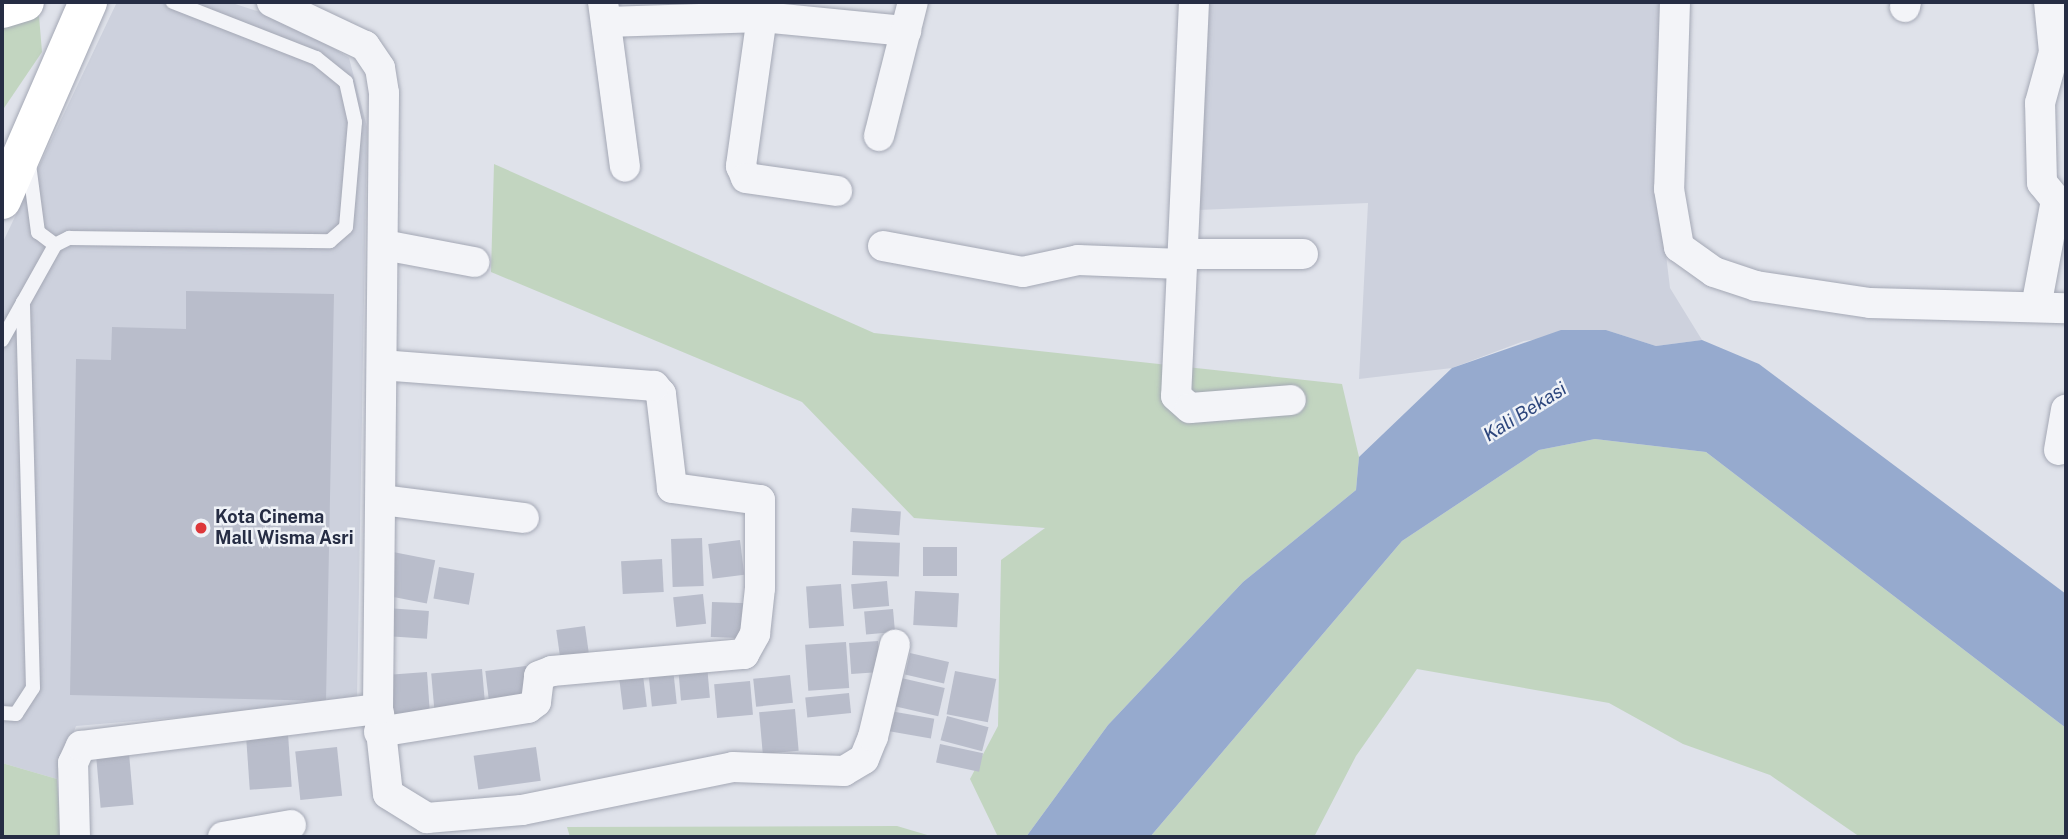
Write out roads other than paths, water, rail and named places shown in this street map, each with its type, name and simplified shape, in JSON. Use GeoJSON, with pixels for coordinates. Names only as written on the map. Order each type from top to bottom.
{"type":"FeatureCollection","features":[{"type":"Feature","properties":{"kind":"street"},"geometry":{"type":"LineString","coordinates":[[2,9],[25,2]]}},
{"type":"Feature","properties":{"kind":"street"},"geometry":{"type":"LineString","coordinates":[[2,200],[88,2]]}},
{"type":"Feature","properties":{"kind":"street"},"geometry":{"type":"LineString","coordinates":[[272,2],[365,46],[380,68],[384,245],[379,721],[388,794],[427,818],[522,810],[733,767],[844,771],[864,760],[873,737],[895,645]]}},
{"type":"Feature","properties":{"kind":"street"},"geometry":{"type":"LineString","coordinates":[[880,136],[913,2]]}},
{"type":"Feature","properties":{"kind":"street"},"geometry":{"type":"LineString","coordinates":[[1194,2],[1179,405],[1292,400]]}},
{"type":"Feature","properties":{"kind":"street"},"geometry":{"type":"LineString","coordinates":[[1675,2],[1670,189],[1679,247],[1714,272],[1756,286],[1870,303],[2066,308]]}},
{"type":"Feature","properties":{"kind":"street"},"geometry":{"type":"LineString","coordinates":[[2036,307],[2056,200],[2042,183],[2040,103],[2054,52],[2049,2]]}},
{"type":"Feature","properties":{"kind":"street"},"geometry":{"type":"LineString","coordinates":[[625,167],[604,12],[763,10],[906,31]]}},
{"type":"Feature","properties":{"kind":"street"},"geometry":{"type":"LineString","coordinates":[[763,10],[741,166],[746,178],[837,191]]}},
{"type":"Feature","properties":{"kind":"street"},"geometry":{"type":"LineString","coordinates":[[384,245],[474,262]]}},
{"type":"Feature","properties":{"kind":"street"},"geometry":{"type":"LineString","coordinates":[[883,246],[1023,272],[1078,260],[1303,254]]}},
{"type":"Feature","properties":{"kind":"street"},"geometry":{"type":"LineString","coordinates":[[75,837],[74,763],[80,746],[528,708],[536,702],[539,676],[552,671],[744,654],[755,634],[760,574],[760,500],[672,488],[661,394],[654,386],[383,365]]}},
{"type":"Feature","properties":{"kind":"street"},"geometry":{"type":"LineString","coordinates":[[2059,450],[2066,410]]}},
{"type":"Feature","properties":{"kind":"street"},"geometry":{"type":"LineString","coordinates":[[382,500],[524,518]]}},
{"type":"Feature","properties":{"kind":"street"},"geometry":{"type":"LineString","coordinates":[[223,837],[291,825]]}},
{"type":"Feature","properties":{"kind":"lane"},"geometry":{"type":"LineString","coordinates":[[2,340],[55,245],[69,237],[330,242],[346,227],[355,122],[346,82],[316,58],[173,2]]}},
{"type":"Feature","properties":{"kind":"lane"},"geometry":{"type":"LineString","coordinates":[[27,145],[38,232],[55,245]]}},
{"type":"Feature","properties":{"kind":"lane"},"geometry":{"type":"LineString","coordinates":[[2,713],[16,714],[33,688],[23,302]]}},
{"type":"Feature","properties":{"kind":"water","name":"Kali Bekasi"},"geometry":{"type":"Polygon","coordinates":[[[1561,330],[1606,330],[1656,346],[1702,340],[1759,364],[2066,594],[2066,728],[1706,452],[1595,439],[1539,450],[1402,541],[1150,837],[1026,837],[1108,725],[1243,582],[1356,490],[1359,457],[1452,368],[1561,330]]]}},
{"type":"Feature","properties":{"kind":"place","name":"Kota Cinema Mall Wisma Asri"},"geometry":{"type":"Point","coordinates":[201,528]}}]}
